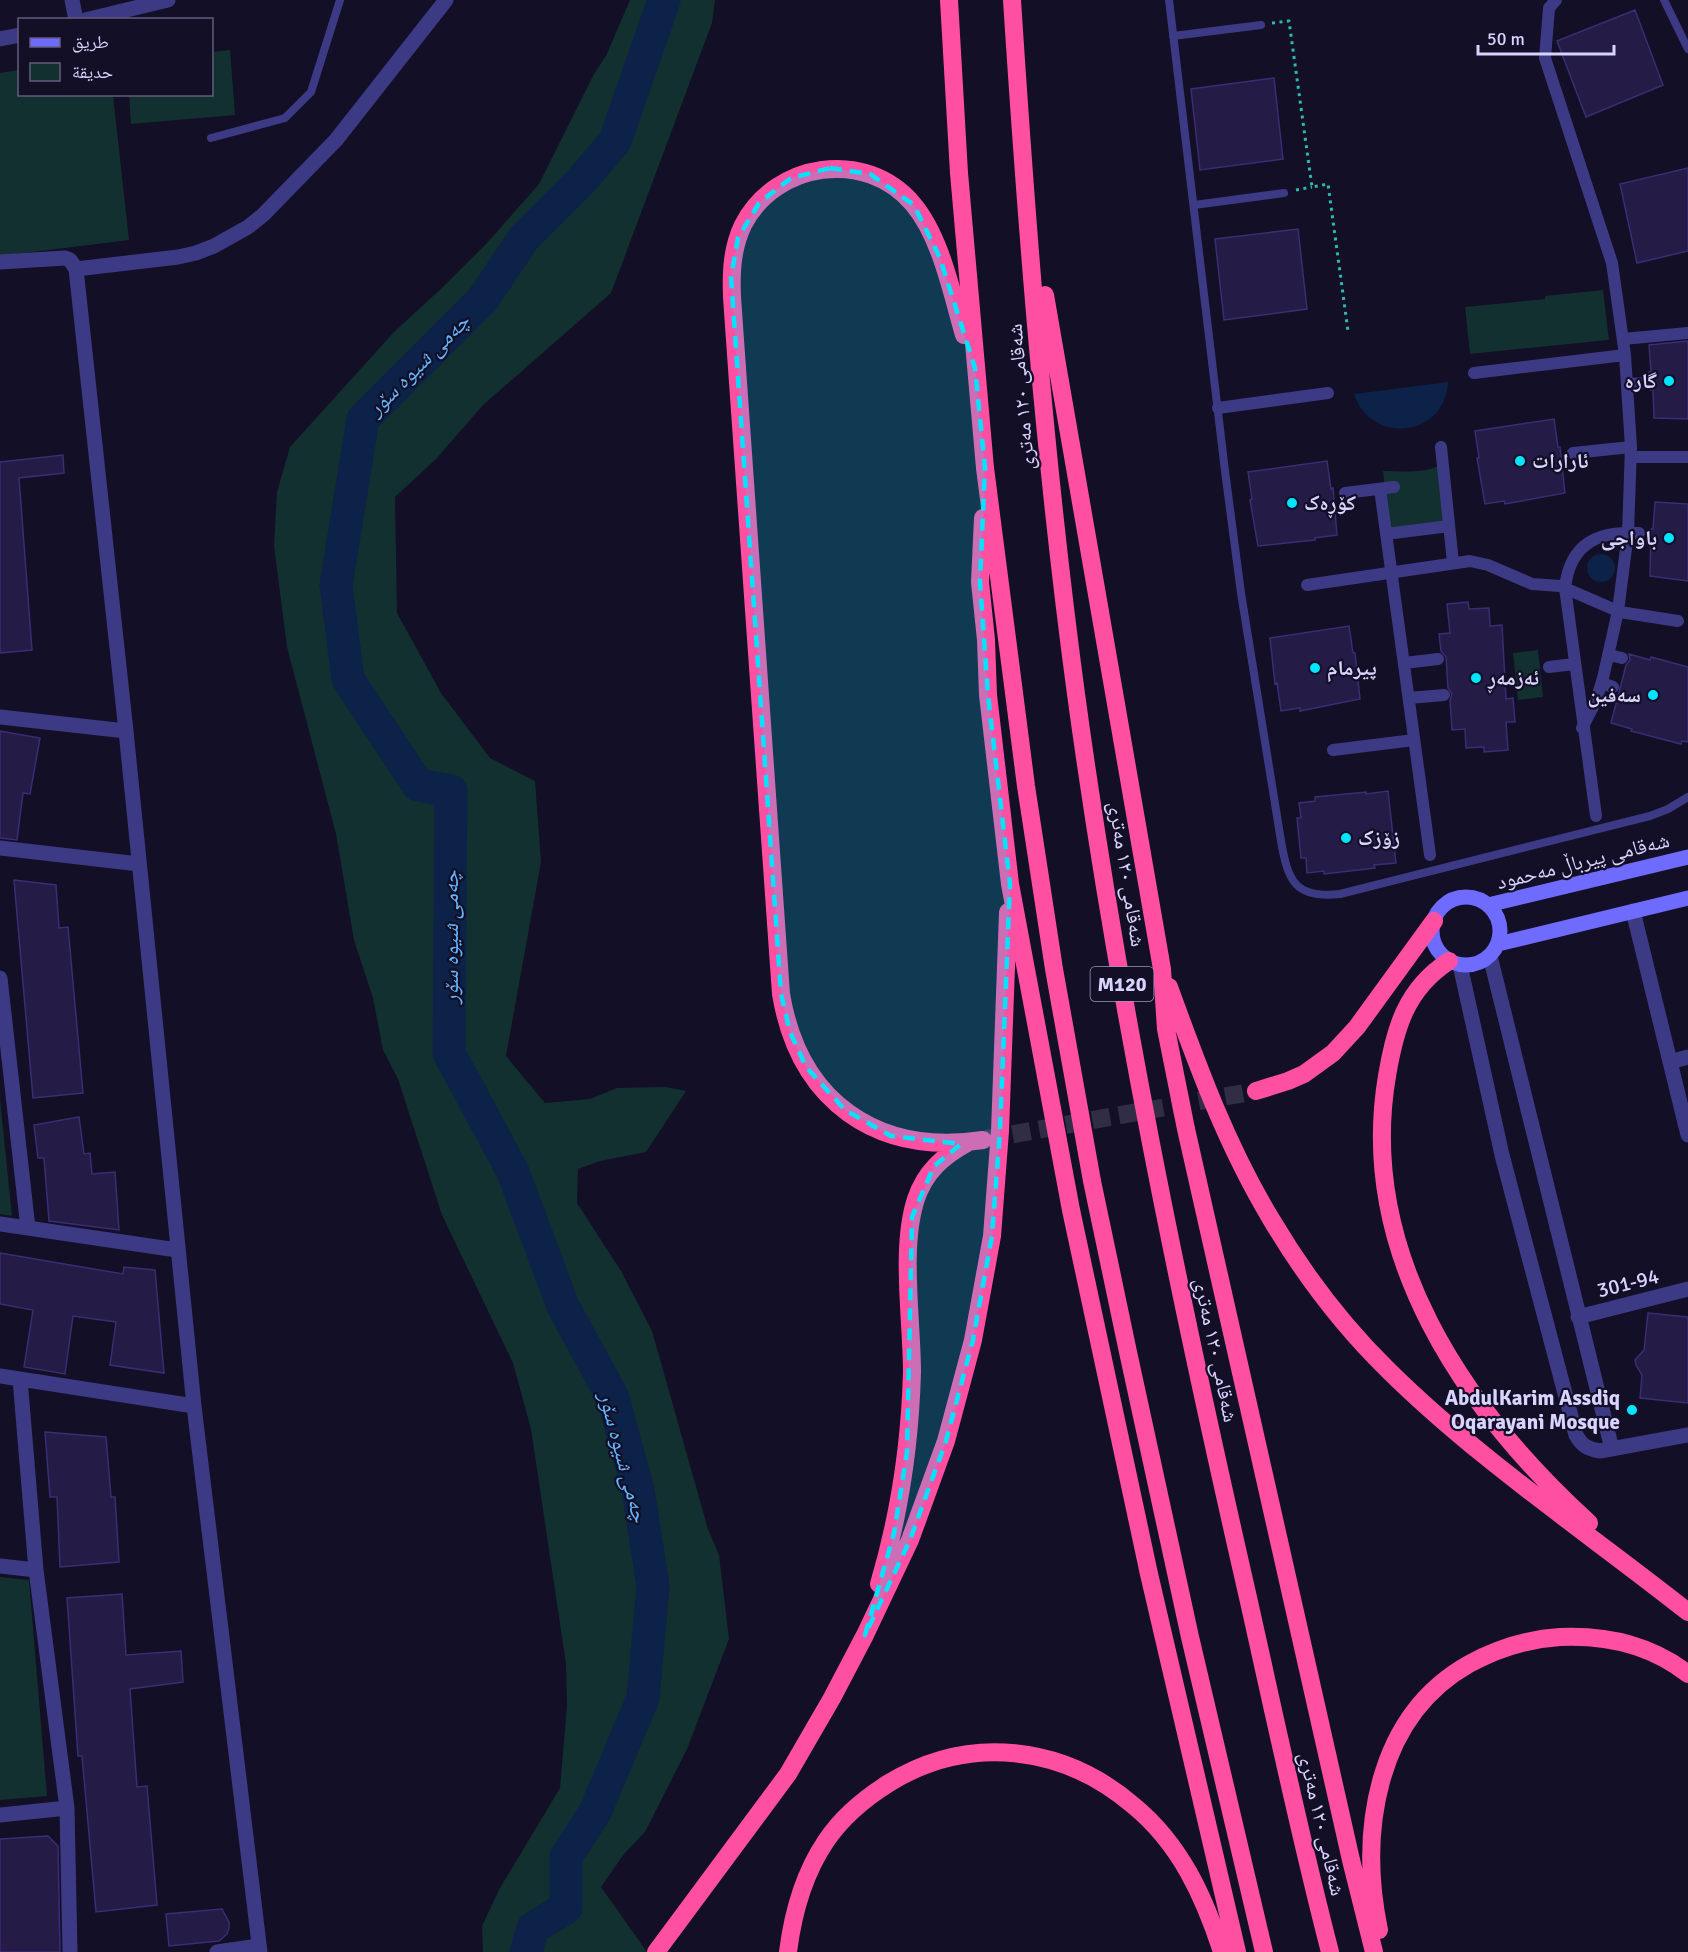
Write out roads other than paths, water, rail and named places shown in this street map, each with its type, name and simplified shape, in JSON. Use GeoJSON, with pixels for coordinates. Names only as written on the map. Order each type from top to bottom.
{"type":"FeatureCollection","features":[{"type":"Feature","properties":{"kind":"highway","name":"شەقامی ١٢٠ مەتری"},"geometry":{"type":"LineString","coordinates":[[949,0],[959,173],[985,468],[1026,786],[1054,969],[1092,1181],[1187,1625],[1264,1952]]}},
{"type":"Feature","properties":{"kind":"highway","name":"شەقامی ١٢٠ مەتری"},"geometry":{"type":"LineString","coordinates":[[1012,0],[1023,167],[1049,464],[1076,693],[1126,1009],[1175,1273],[1330,1952]]}},
{"type":"Feature","properties":{"kind":"highway"},"geometry":{"type":"LineString","coordinates":[[1023,167],[1162,969],[1166,1029],[1186,1129],[1351,1860],[1374,1952]]}},
{"type":"Feature","properties":{"kind":"highway"},"geometry":{"type":"LineString","coordinates":[[865,1635],[894,1533],[908,1452],[912,1370],[909,1245],[916,1198],[934,1166],[951,1152],[976,1141],[942,1143],[908,1140],[875,1129],[852,1116],[830,1097],[806,1067],[797,1050],[784,1013],[732,297],[735,251],[738,238],[750,213],[768,193],[779,185],[791,178],[816,170],[830,168],[857,171],[870,174],[894,186],[914,205],[929,229],[975,368]]}},
{"type":"Feature","properties":{"kind":"highway"},"geometry":{"type":"LineString","coordinates":[[985,468],[980,582],[986,640],[988,695],[1010,884],[1073,1222],[1149,1574],[1237,1952]]}},
{"type":"Feature","properties":{"kind":"highway"},"geometry":{"type":"LineString","coordinates":[[656,1952],[788,1774],[832,1698],[910,1540],[946,1441],[973,1340],[992,1236],[1000,1131],[1010,884]]}},
{"type":"Feature","properties":{"kind":"highway"},"geometry":{"type":"LineString","coordinates":[[1256,1091],[1304,1074],[1333,1053],[1357,1027],[1434,921]]}},
{"type":"Feature","properties":{"kind":"highway"},"geometry":{"type":"LineString","coordinates":[[1455,963],[1432,974],[1421,985],[1406,1008],[1391,1053],[1384,1088],[1382,1167],[1391,1223],[1404,1265],[1427,1318],[1450,1360],[1489,1414],[1530,1463],[1574,1509],[1687,1611]]}},
{"type":"Feature","properties":{"kind":"highway"},"geometry":{"type":"LineString","coordinates":[[1162,969],[1230,1145],[1272,1220],[1303,1268],[1340,1316],[1386,1369],[1436,1415],[1496,1465],[1687,1611]]}},
{"type":"Feature","properties":{"kind":"highway"},"geometry":{"type":"LineString","coordinates":[[1384,1952],[1373,1888],[1371,1852],[1374,1815],[1381,1779],[1392,1750],[1408,1722],[1425,1699],[1442,1682],[1489,1653],[1542,1638],[1569,1637],[1622,1641],[1651,1652],[1688,1674]]}},
{"type":"Feature","properties":{"kind":"highway"},"geometry":{"type":"LineString","coordinates":[[788,1952],[796,1903],[804,1882],[827,1840],[862,1802],[881,1788],[926,1763],[957,1755],[990,1751],[1021,1753],[1051,1759],[1096,1779],[1135,1806],[1170,1842],[1196,1882],[1222,1952]]}},
{"type":"Feature","properties":{"kind":"main road","name":"شەقامی پیرباڵ مەحمود"},"geometry":{"type":"LineString","coordinates":[[1488,905],[1688,857]]}},
{"type":"Feature","properties":{"kind":"main road","name":"شەقامی پیرباڵ مەحمود"},"geometry":{"type":"LineString","coordinates":[[1434,921],[1437,914],[1451,900],[1470,897],[1488,905],[1495,913],[1499,924],[1500,934],[1494,950]]}},
{"type":"Feature","properties":{"kind":"main road"},"geometry":{"type":"LineString","coordinates":[[1434,921],[1433,941],[1442,956],[1455,963],[1476,964],[1494,950],[1688,898]]}},
{"type":"Feature","properties":{"kind":"street"},"geometry":{"type":"LineString","coordinates":[[72,0],[76,18]]}},
{"type":"Feature","properties":{"kind":"street"},"geometry":{"type":"LineString","coordinates":[[94,18],[168,0]]}},
{"type":"Feature","properties":{"kind":"street"},"geometry":{"type":"LineString","coordinates":[[76,269],[187,255],[214,246],[248,227],[263,215],[336,140],[446,0]]}},
{"type":"Feature","properties":{"kind":"street"},"geometry":{"type":"LineString","coordinates":[[1556,0],[1549,8],[1545,58],[1612,262],[1628,384],[1631,452],[1633,533],[1609,655],[1608,685],[1582,728]]}},
{"type":"Feature","properties":{"kind":"street"},"geometry":{"type":"LineString","coordinates":[[0,39],[18,35]]}},
{"type":"Feature","properties":{"kind":"street"},"geometry":{"type":"LineString","coordinates":[[0,262],[65,258],[76,269],[126,731],[194,1406],[260,1949],[217,1952]]}},
{"type":"Feature","properties":{"kind":"street"},"geometry":{"type":"LineString","coordinates":[[1623,339],[1688,333]]}},
{"type":"Feature","properties":{"kind":"street"},"geometry":{"type":"LineString","coordinates":[[1474,373],[1625,355]]}},
{"type":"Feature","properties":{"kind":"street"},"geometry":{"type":"LineString","coordinates":[[1628,384],[1646,383]]}},
{"type":"Feature","properties":{"kind":"street"},"geometry":{"type":"LineString","coordinates":[[1218,408],[1328,393]]}},
{"type":"Feature","properties":{"kind":"street"},"geometry":{"type":"LineString","coordinates":[[1441,447],[1453,563]]}},
{"type":"Feature","properties":{"kind":"street"},"geometry":{"type":"LineString","coordinates":[[1573,453],[1631,452],[1688,457]]}},
{"type":"Feature","properties":{"kind":"street"},"geometry":{"type":"LineString","coordinates":[[1345,492],[1394,487]]}},
{"type":"Feature","properties":{"kind":"street"},"geometry":{"type":"LineString","coordinates":[[1380,489],[1430,855]]}},
{"type":"Feature","properties":{"kind":"street"},"geometry":{"type":"LineString","coordinates":[[1386,534],[1449,526]]}},
{"type":"Feature","properties":{"kind":"street"},"geometry":{"type":"LineString","coordinates":[[1596,816],[1564,588],[1570,564],[1575,556],[1593,540],[1613,533],[1633,533]]}},
{"type":"Feature","properties":{"kind":"street"},"geometry":{"type":"LineString","coordinates":[[1307,585],[1470,561],[1532,584],[1564,588],[1618,611],[1678,621]]}},
{"type":"Feature","properties":{"kind":"street"},"geometry":{"type":"LineString","coordinates":[[1609,655],[1622,658]]}},
{"type":"Feature","properties":{"kind":"street"},"geometry":{"type":"LineString","coordinates":[[1404,663],[1438,660]]}},
{"type":"Feature","properties":{"kind":"street"},"geometry":{"type":"LineString","coordinates":[[1549,667],[1574,664]]}},
{"type":"Feature","properties":{"kind":"street"},"geometry":{"type":"LineString","coordinates":[[1408,698],[1444,695]]}},
{"type":"Feature","properties":{"kind":"street"},"geometry":{"type":"LineString","coordinates":[[0,717],[126,731]]}},
{"type":"Feature","properties":{"kind":"street"},"geometry":{"type":"LineString","coordinates":[[1333,750],[1414,740]]}},
{"type":"Feature","properties":{"kind":"street"},"geometry":{"type":"LineString","coordinates":[[0,848],[139,864]]}},
{"type":"Feature","properties":{"kind":"street"},"geometry":{"type":"LineString","coordinates":[[1633,912],[1688,1135]]}},
{"type":"Feature","properties":{"kind":"street"},"geometry":{"type":"LineString","coordinates":[[1494,950],[1578,1317],[1612,1449]]}},
{"type":"Feature","properties":{"kind":"street"},"geometry":{"type":"LineString","coordinates":[[1455,963],[1502,1155],[1576,1435],[1580,1443],[1593,1450],[1612,1449],[1688,1435]]}},
{"type":"Feature","properties":{"kind":"street"},"geometry":{"type":"LineString","coordinates":[[0,978],[6,1078],[28,1228]]}},
{"type":"Feature","properties":{"kind":"street"},"geometry":{"type":"LineString","coordinates":[[1670,1062],[1688,1058]]}},
{"type":"Feature","properties":{"kind":"street"},"geometry":{"type":"LineString","coordinates":[[0,1224],[177,1250]]}},
{"type":"Feature","properties":{"kind":"street","name":"301-94"},"geometry":{"type":"LineString","coordinates":[[1578,1317],[1688,1289]]}},
{"type":"Feature","properties":{"kind":"street"},"geometry":{"type":"LineString","coordinates":[[0,1376],[194,1406]]}},
{"type":"Feature","properties":{"kind":"street"},"geometry":{"type":"LineString","coordinates":[[20,1379],[36,1570],[67,1809],[70,1952]]}},
{"type":"Feature","properties":{"kind":"street"},"geometry":{"type":"LineString","coordinates":[[0,1566],[36,1570]]}},
{"type":"Feature","properties":{"kind":"street"},"geometry":{"type":"LineString","coordinates":[[0,1815],[67,1809]]}},
{"type":"Feature","properties":{"kind":"lane"},"geometry":{"type":"LineString","coordinates":[[211,138],[285,118],[301,104],[311,92],[340,0]]}},
{"type":"Feature","properties":{"kind":"lane"},"geometry":{"type":"LineString","coordinates":[[1169,0],[1241,593],[1284,863],[1290,878],[1308,893],[1319,895],[1353,891],[1650,816],[1688,797]]}},
{"type":"Feature","properties":{"kind":"lane"},"geometry":{"type":"LineString","coordinates":[[1664,0],[1688,50]]}},
{"type":"Feature","properties":{"kind":"lane"},"geometry":{"type":"LineString","coordinates":[[1173,36],[1261,25]]}},
{"type":"Feature","properties":{"kind":"lane"},"geometry":{"type":"LineString","coordinates":[[1194,205],[1284,193]]}},
{"type":"Feature","properties":{"kind":"water"},"geometry":{"type":"Polygon","coordinates":[[[1448,382],[1444,400],[1435,414],[1422,424],[1407,428],[1391,428],[1376,422],[1363,411],[1354,394],[1448,382]]]}},
{"type":"Feature","properties":{"kind":"water"},"geometry":{"type":"Polygon","coordinates":[[[1601,554],[1611,558],[1615,568],[1611,578],[1601,582],[1591,578],[1587,568],[1591,558],[1601,554]]]}},
{"type":"Feature","properties":{"kind":"waterway","name":"چەمی شیوە سۆر"},"geometry":{"type":"LineString","coordinates":[[526,1952],[533,1928],[566,1908],[566,1857],[595,1812],[643,1698],[653,1586],[638,1490],[613,1398],[563,1306],[513,1172],[449,1053],[451,791],[418,785],[348,679],[336,585],[363,419],[483,299],[524,238],[582,180],[615,141],[664,0]]}},
{"type":"Feature","properties":{"kind":"tunnel"},"geometry":{"type":"LineString","coordinates":[[986,1139],[1256,1091]]}},
{"type":"Feature","properties":{"kind":"place","name":"گارە"},"geometry":{"type":"Point","coordinates":[1669,381]}},
{"type":"Feature","properties":{"kind":"place","name":"ئارارات"},"geometry":{"type":"Point","coordinates":[1520,461]}},
{"type":"Feature","properties":{"kind":"place","name":"کۆڕەک"},"geometry":{"type":"Point","coordinates":[1292,503]}},
{"type":"Feature","properties":{"kind":"place","name":"باواجی"},"geometry":{"type":"Point","coordinates":[1669,538]}},
{"type":"Feature","properties":{"kind":"place","name":"پیرمام"},"geometry":{"type":"Point","coordinates":[1315,668]}},
{"type":"Feature","properties":{"kind":"place","name":"ئەزمەڕ"},"geometry":{"type":"Point","coordinates":[1476,678]}},
{"type":"Feature","properties":{"kind":"place","name":"سەفین"},"geometry":{"type":"Point","coordinates":[1653,695]}},
{"type":"Feature","properties":{"kind":"place","name":"زۆزک"},"geometry":{"type":"Point","coordinates":[1346,838]}},
{"type":"Feature","properties":{"kind":"place","name":"AbdulKarim Assdiq Oqarayani Mosque"},"geometry":{"type":"Point","coordinates":[1632,1410]}}]}
